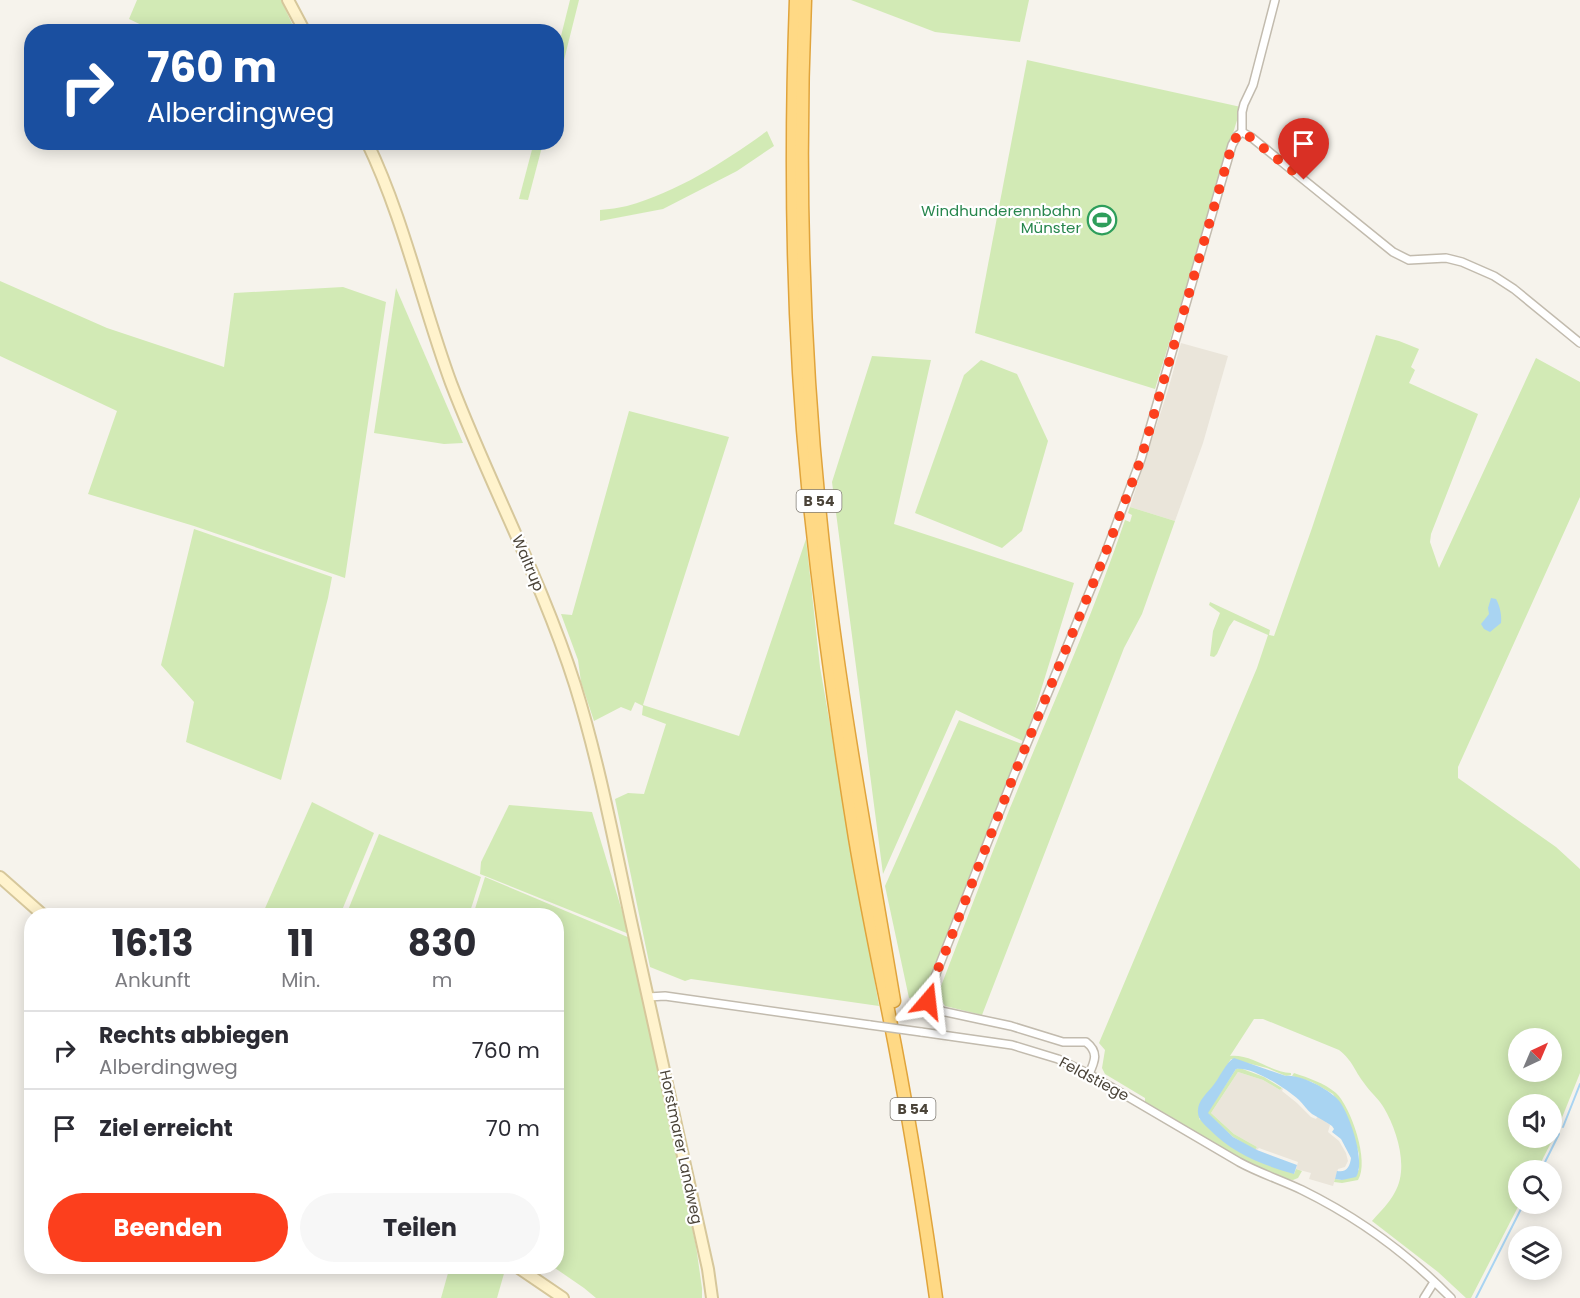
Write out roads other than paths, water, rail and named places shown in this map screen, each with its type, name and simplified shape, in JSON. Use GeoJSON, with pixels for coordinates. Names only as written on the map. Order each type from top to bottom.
{"type":"FeatureCollection","features":[{"type":"Feature","properties":{"kind":"highway","name":"B 54"},"geometry":{"type":"LineString","coordinates":[[796,0],[793,154],[795,277],[801,406],[816,559],[860,868],[896,1054],[936,1298]]}},
{"type":"Feature","properties":{"kind":"highway","name":"B 54"},"geometry":{"type":"LineString","coordinates":[[805,0],[802,116],[804,274],[810,400],[822,534],[851,746],[944,1298]]}},
{"type":"Feature","properties":{"kind":"main road"},"geometry":{"type":"LineString","coordinates":[[288,0],[301,24]]}},
{"type":"Feature","properties":{"kind":"main road","name":"Waltrup"},"geometry":{"type":"LineString","coordinates":[[370,150],[395,213],[440,353],[459,403],[550,614],[575,684],[597,767],[648,997]]}},
{"type":"Feature","properties":{"kind":"main road"},"geometry":{"type":"LineString","coordinates":[[0,878],[35,908]]}},
{"type":"Feature","properties":{"kind":"main road","name":"Horstmarer Landweg"},"geometry":{"type":"LineString","coordinates":[[648,997],[708,1269],[712,1298]]}},
{"type":"Feature","properties":{"kind":"main road"},"geometry":{"type":"LineString","coordinates":[[528,1274],[562,1298]]}},
{"type":"Feature","properties":{"kind":"street"},"geometry":{"type":"LineString","coordinates":[[1242,132],[1244,104],[1253,85],[1275,0]]}},
{"type":"Feature","properties":{"kind":"street"},"geometry":{"type":"LineString","coordinates":[[1242,132],[1392,252],[1409,260],[1446,258],[1473,266],[1503,281],[1580,343]]}},
{"type":"Feature","properties":{"kind":"street"},"geometry":{"type":"LineString","coordinates":[[1089,1074],[1095,1062],[1095,1053],[1090,1044],[1086,1042],[1063,1042],[1011,1026],[941,1011],[929,1004],[927,997],[1137,471],[1232,145],[1242,132]]}},
{"type":"Feature","properties":{"kind":"street","name":"Feldstiege"},"geometry":{"type":"LineString","coordinates":[[648,997],[666,996],[1012,1045],[1058,1059],[1089,1074],[1239,1162],[1347,1214],[1387,1242],[1451,1298]]}},
{"type":"Feature","properties":{"kind":"street"},"geometry":{"type":"LineString","coordinates":[[1424,1298],[1434,1282]]}},
{"type":"Feature","properties":{"kind":"water"},"geometry":{"type":"Polygon","coordinates":[[[1491,598],[1496,599],[1501,623],[1490,632],[1481,624],[1489,614],[1491,598]]]}},
{"type":"Feature","properties":{"kind":"water"},"geometry":{"type":"Polygon","coordinates":[[[1234,1058],[1286,1076],[1307,1080],[1336,1097],[1344,1109],[1356,1139],[1359,1170],[1356,1177],[1335,1179],[1337,1171],[1347,1168],[1351,1158],[1341,1139],[1332,1132],[1334,1129],[1332,1126],[1312,1114],[1286,1090],[1251,1071],[1236,1069],[1208,1113],[1233,1137],[1257,1150],[1297,1165],[1294,1174],[1270,1167],[1227,1145],[1205,1125],[1199,1116],[1199,1103],[1234,1058]]]}},
{"type":"Feature","properties":{"kind":"waterway"},"geometry":{"type":"LineString","coordinates":[[1563,1127],[1580,1084]]}},
{"type":"Feature","properties":{"kind":"waterway"},"geometry":{"type":"LineString","coordinates":[[1546,1160],[1552,1148]]}},
{"type":"Feature","properties":{"kind":"waterway"},"geometry":{"type":"LineString","coordinates":[[1476,1298],[1518,1214]]}},
{"type":"Feature","properties":{"kind":"place","name":"Windhunderennbahn Münster"},"geometry":{"type":"Point","coordinates":[1102,220]}}]}
